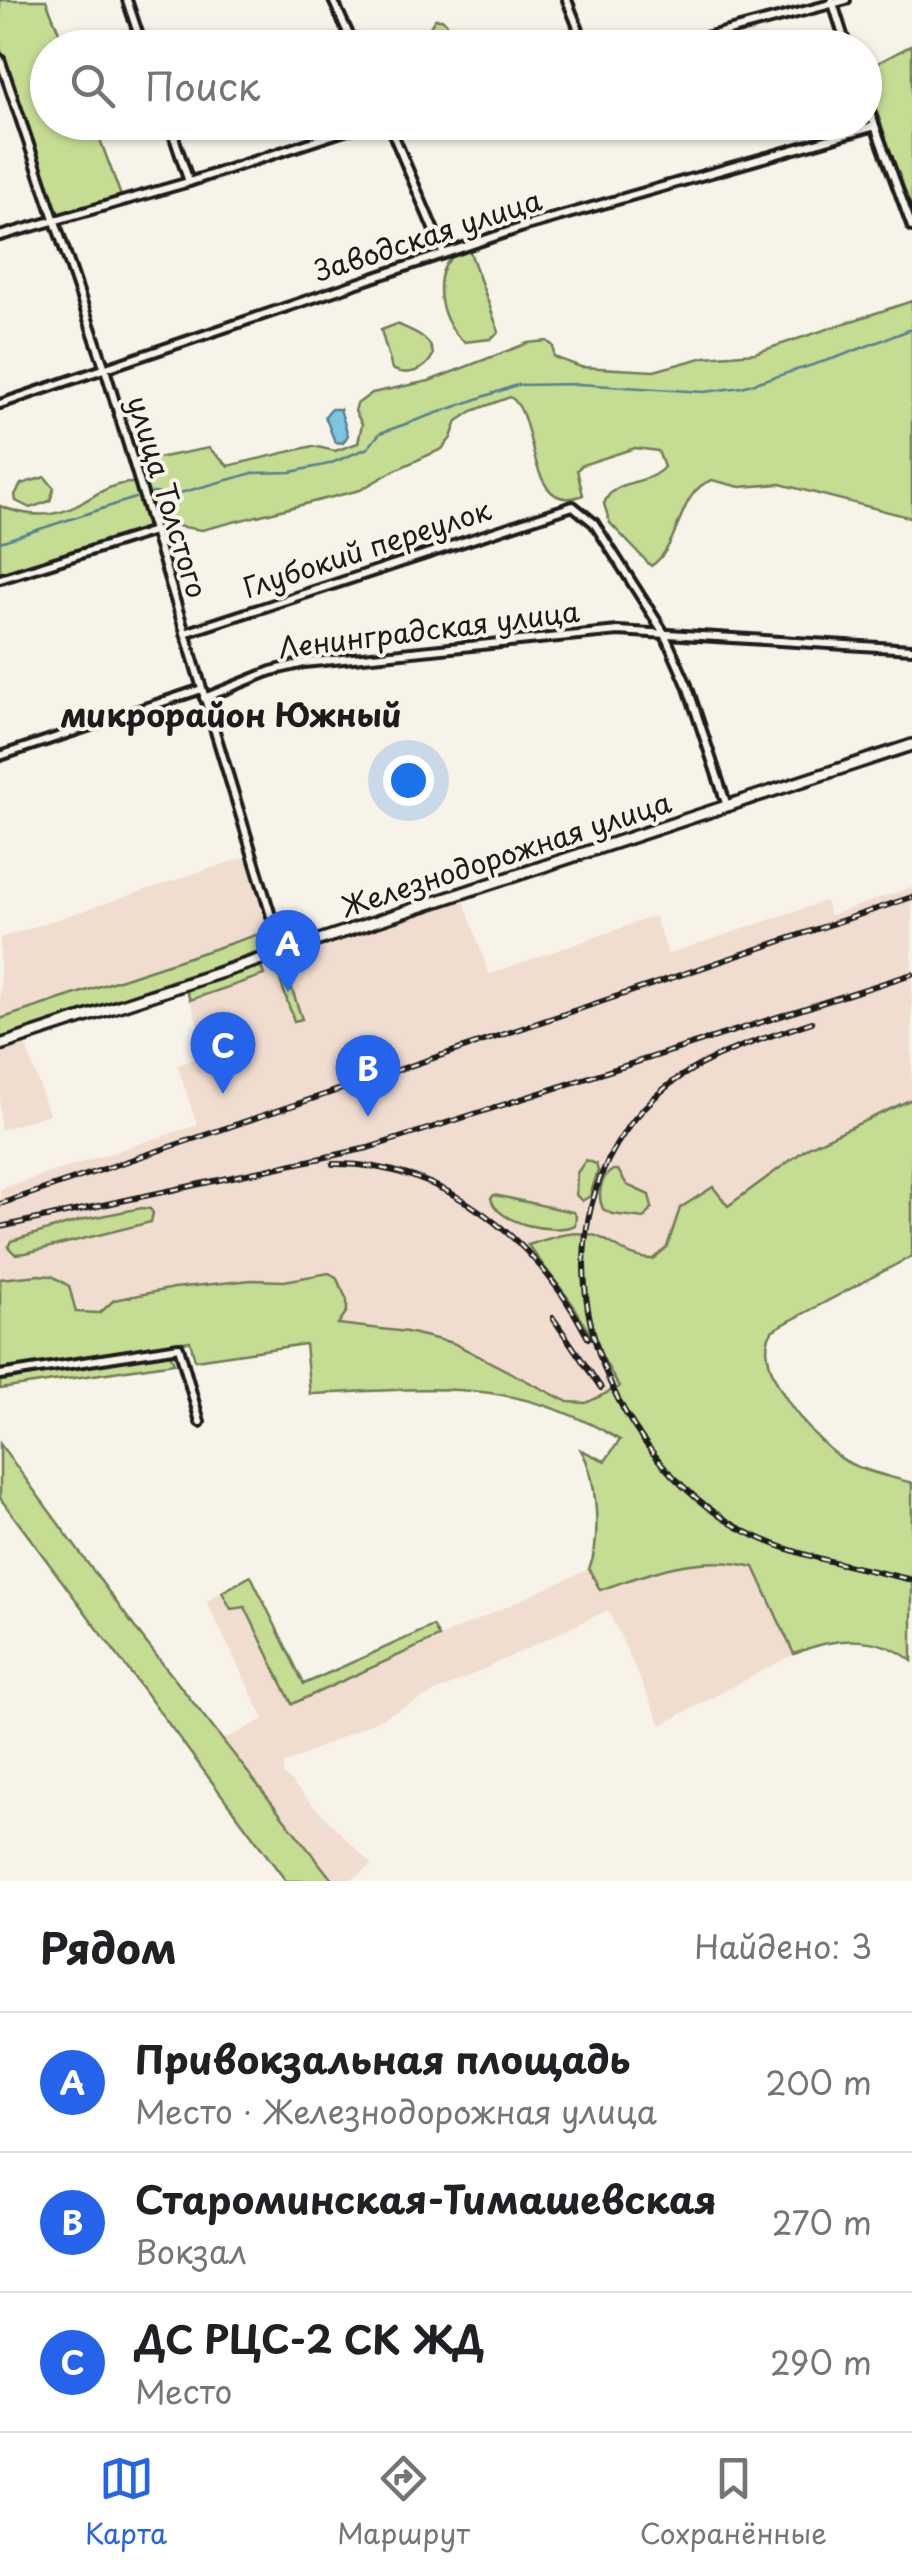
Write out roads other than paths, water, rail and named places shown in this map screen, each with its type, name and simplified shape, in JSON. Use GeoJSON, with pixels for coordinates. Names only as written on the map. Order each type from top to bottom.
{"type":"FeatureCollection","features":[{"type":"Feature","properties":{"kind":"main road","name":"Железнодорожная улица"},"geometry":{"type":"LineString","coordinates":[[0,1045],[912,745]]}},
{"type":"Feature","properties":{"kind":"street"},"geometry":{"type":"LineString","coordinates":[[127,0],[138,30]]}},
{"type":"Feature","properties":{"kind":"street"},"geometry":{"type":"LineString","coordinates":[[333,0],[346,30]]}},
{"type":"Feature","properties":{"kind":"street"},"geometry":{"type":"LineString","coordinates":[[567,0],[579,30]]}},
{"type":"Feature","properties":{"kind":"street"},"geometry":{"type":"LineString","coordinates":[[730,30],[846,0]]}},
{"type":"Feature","properties":{"kind":"street"},"geometry":{"type":"LineString","coordinates":[[832,2],[841,30]]}},
{"type":"Feature","properties":{"kind":"street","name":"улица Толстого"},"geometry":{"type":"LineString","coordinates":[[0,59],[105,369],[282,952]]}},
{"type":"Feature","properties":{"kind":"street"},"geometry":{"type":"LineString","coordinates":[[0,90],[10,86]]}},
{"type":"Feature","properties":{"kind":"street"},"geometry":{"type":"LineString","coordinates":[[175,140],[190,182]]}},
{"type":"Feature","properties":{"kind":"street"},"geometry":{"type":"LineString","coordinates":[[0,236],[190,182],[317,140]]}},
{"type":"Feature","properties":{"kind":"street"},"geometry":{"type":"LineString","coordinates":[[395,140],[442,252]]}},
{"type":"Feature","properties":{"kind":"street","name":"Заводская улица"},"geometry":{"type":"LineString","coordinates":[[0,404],[442,252],[827,140]]}},
{"type":"Feature","properties":{"kind":"street"},"geometry":{"type":"LineString","coordinates":[[880,140],[912,228]]}},
{"type":"Feature","properties":{"kind":"street","name":"Глубокий переулок"},"geometry":{"type":"LineString","coordinates":[[184,633],[564,507],[577,507],[594,523],[664,634]]}},
{"type":"Feature","properties":{"kind":"street"},"geometry":{"type":"LineString","coordinates":[[0,579],[154,531]]}},
{"type":"Feature","properties":{"kind":"street","name":"Ленинградская улица"},"geometry":{"type":"LineString","coordinates":[[0,756],[304,664],[628,631],[912,649]]}},
{"type":"Feature","properties":{"kind":"street"},"geometry":{"type":"LineString","coordinates":[[664,634],[687,686],[727,806]]}},
{"type":"Feature","properties":{"kind":"street"},"geometry":{"type":"LineString","coordinates":[[0,1374],[179,1346],[200,1422]]}},
{"type":"Feature","properties":{"kind":"water"},"geometry":{"type":"Polygon","coordinates":[[[331,409],[340,409],[348,435],[343,443],[335,442],[325,416],[331,409]]]}},
{"type":"Feature","properties":{"kind":"waterway"},"geometry":{"type":"LineString","coordinates":[[152,493],[176,494],[253,473],[291,472],[329,464],[368,448],[380,433],[517,385],[579,384],[704,392],[742,387],[912,329]]}},
{"type":"Feature","properties":{"kind":"waterway"},"geometry":{"type":"LineString","coordinates":[[0,542],[135,498]]}},
{"type":"Feature","properties":{"kind":"railway"},"geometry":{"type":"LineString","coordinates":[[0,1204],[912,897]]}},
{"type":"Feature","properties":{"kind":"railway"},"geometry":{"type":"LineString","coordinates":[[0,1227],[368,1148],[912,974]]}},
{"type":"Feature","properties":{"kind":"railway"},"geometry":{"type":"LineString","coordinates":[[812,1022],[730,1051],[691,1070],[656,1096],[615,1147],[592,1204],[584,1264],[591,1324],[610,1383],[642,1438],[683,1486],[752,1535],[819,1558],[912,1580]]}},
{"type":"Feature","properties":{"kind":"railway"},"geometry":{"type":"LineString","coordinates":[[333,1164],[374,1167],[413,1177],[484,1214],[543,1270],[588,1338]]}},
{"type":"Feature","properties":{"kind":"railway"},"geometry":{"type":"LineString","coordinates":[[553,1318],[601,1388]]}},
{"type":"Feature","properties":{"kind":"place","name":"Привокзальная площадь"},"geometry":{"type":"Point","coordinates":[288,992]}},
{"type":"Feature","properties":{"kind":"place","name":"ДС РЦС-2 СК ЖД"},"geometry":{"type":"Point","coordinates":[223,1094]}},
{"type":"Feature","properties":{"kind":"place","name":"Староминская-Тимашевская"},"geometry":{"type":"Point","coordinates":[368,1117]}},
{"type":"Feature","properties":{"kind":"district","name":"микрорайон Южный"},"geometry":{"type":"Point","coordinates":[231,716]}}]}
